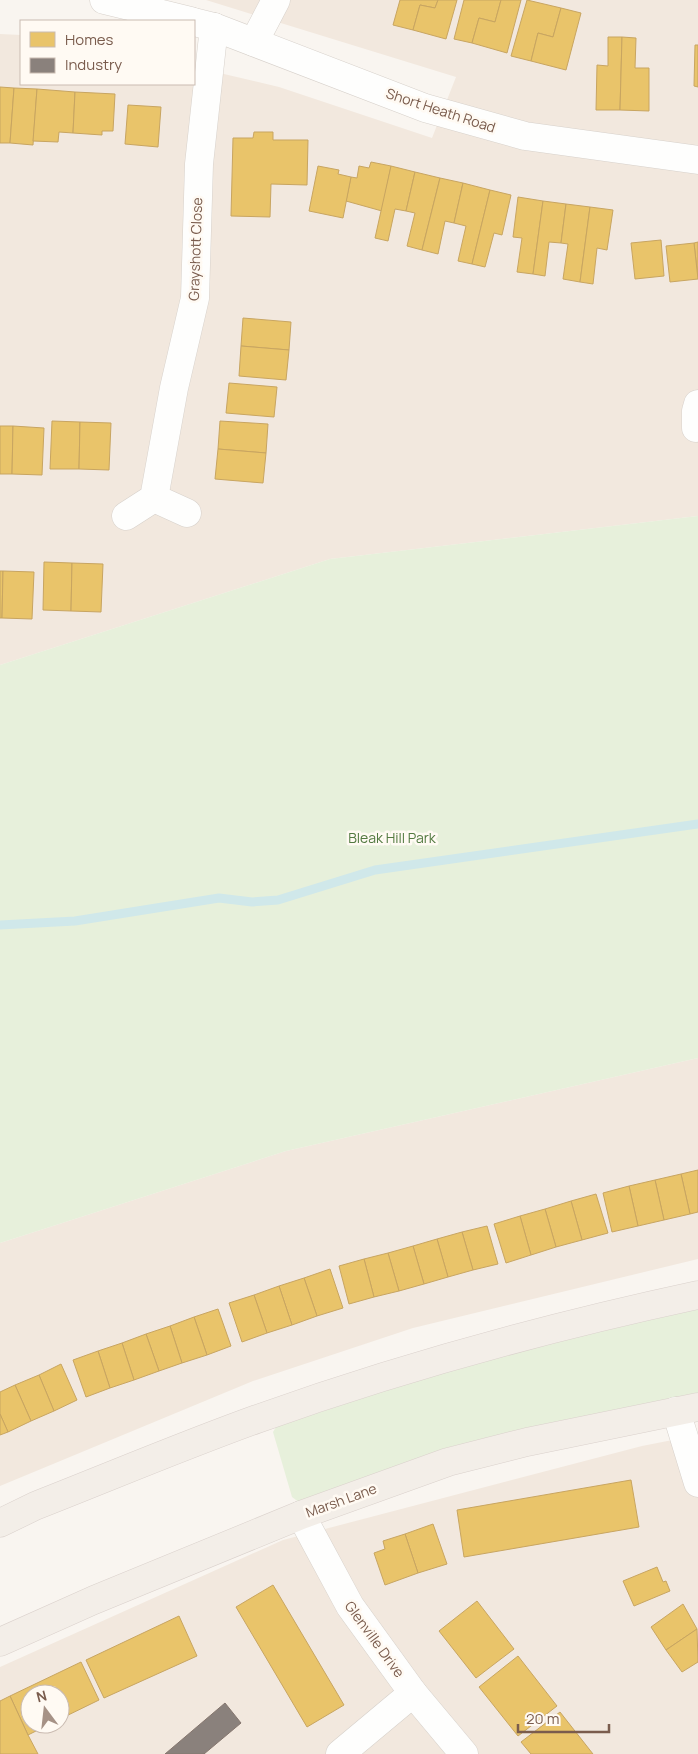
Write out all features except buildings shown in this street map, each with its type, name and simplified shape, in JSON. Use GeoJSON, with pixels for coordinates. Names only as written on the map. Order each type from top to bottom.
{"type":"FeatureCollection","features":[{"type":"Feature","properties":{"kind":"main road"},"geometry":{"type":"LineString","coordinates":[[0,1523],[35,1506],[257,1419],[410,1369],[698,1295]]}},
{"type":"Feature","properties":{"kind":"main road","name":"Marsh Lane"},"geometry":{"type":"LineString","coordinates":[[0,1642],[94,1600],[301,1515],[448,1462],[527,1442],[687,1409]]}},
{"type":"Feature","properties":{"kind":"street","name":"Short Heath Road"},"geometry":{"type":"LineString","coordinates":[[104,0],[187,20]]}},
{"type":"Feature","properties":{"kind":"street"},"geometry":{"type":"LineString","coordinates":[[254,42],[276,0]]}},
{"type":"Feature","properties":{"kind":"street","name":"Short Heath Road"},"geometry":{"type":"LineString","coordinates":[[200,23],[425,108],[524,136],[698,160]]}},
{"type":"Feature","properties":{"kind":"street","name":"Grayshott Close"},"geometry":{"type":"LineString","coordinates":[[154,498],[174,388],[195,298],[200,23]]}},
{"type":"Feature","properties":{"kind":"street"},"geometry":{"type":"LineString","coordinates":[[126,516],[154,498],[187,513]]}},
{"type":"Feature","properties":{"kind":"street"},"geometry":{"type":"LineString","coordinates":[[687,1409],[698,1483]]}},
{"type":"Feature","properties":{"kind":"street","name":"Glenville Drive"},"geometry":{"type":"LineString","coordinates":[[301,1515],[350,1606],[414,1693],[464,1754]]}},
{"type":"Feature","properties":{"kind":"street"},"geometry":{"type":"LineString","coordinates":[[340,1754],[414,1693]]}},
{"type":"Feature","properties":{"kind":"shaded area"},"geometry":{"type":"Polygon","coordinates":[[[206,0],[698,0],[698,516],[330,559],[0,665],[0,34],[20,35],[20,85],[195,85],[195,67],[279,87],[432,138],[456,77],[206,0]]]}},
{"type":"Feature","properties":{"kind":"shaded area"},"geometry":{"type":"Polygon","coordinates":[[[698,1058],[698,1259],[413,1328],[253,1381],[0,1486],[0,1243],[286,1151],[698,1058]]]}},
{"type":"Feature","properties":{"kind":"shaded area"},"geometry":{"type":"Polygon","coordinates":[[[698,1435],[698,1754],[0,1754],[0,1667],[283,1540],[642,1446],[698,1435]]]}},
{"type":"Feature","properties":{"kind":"green space","name":"Bleak Hill Park"},"geometry":{"type":"Polygon","coordinates":[[[698,516],[698,1058],[286,1151],[0,1243],[0,665],[330,559],[698,516]]]}},
{"type":"Feature","properties":{"kind":"green space"},"geometry":{"type":"Polygon","coordinates":[[[698,1306],[698,1394],[300,1503],[292,1497],[273,1432],[280,1425],[408,1383],[545,1344],[698,1306]]]}},
{"type":"Feature","properties":{"kind":"waterway"},"geometry":{"type":"LineString","coordinates":[[0,925],[75,921],[219,898],[252,902],[278,900],[375,870],[698,824]]}}]}
